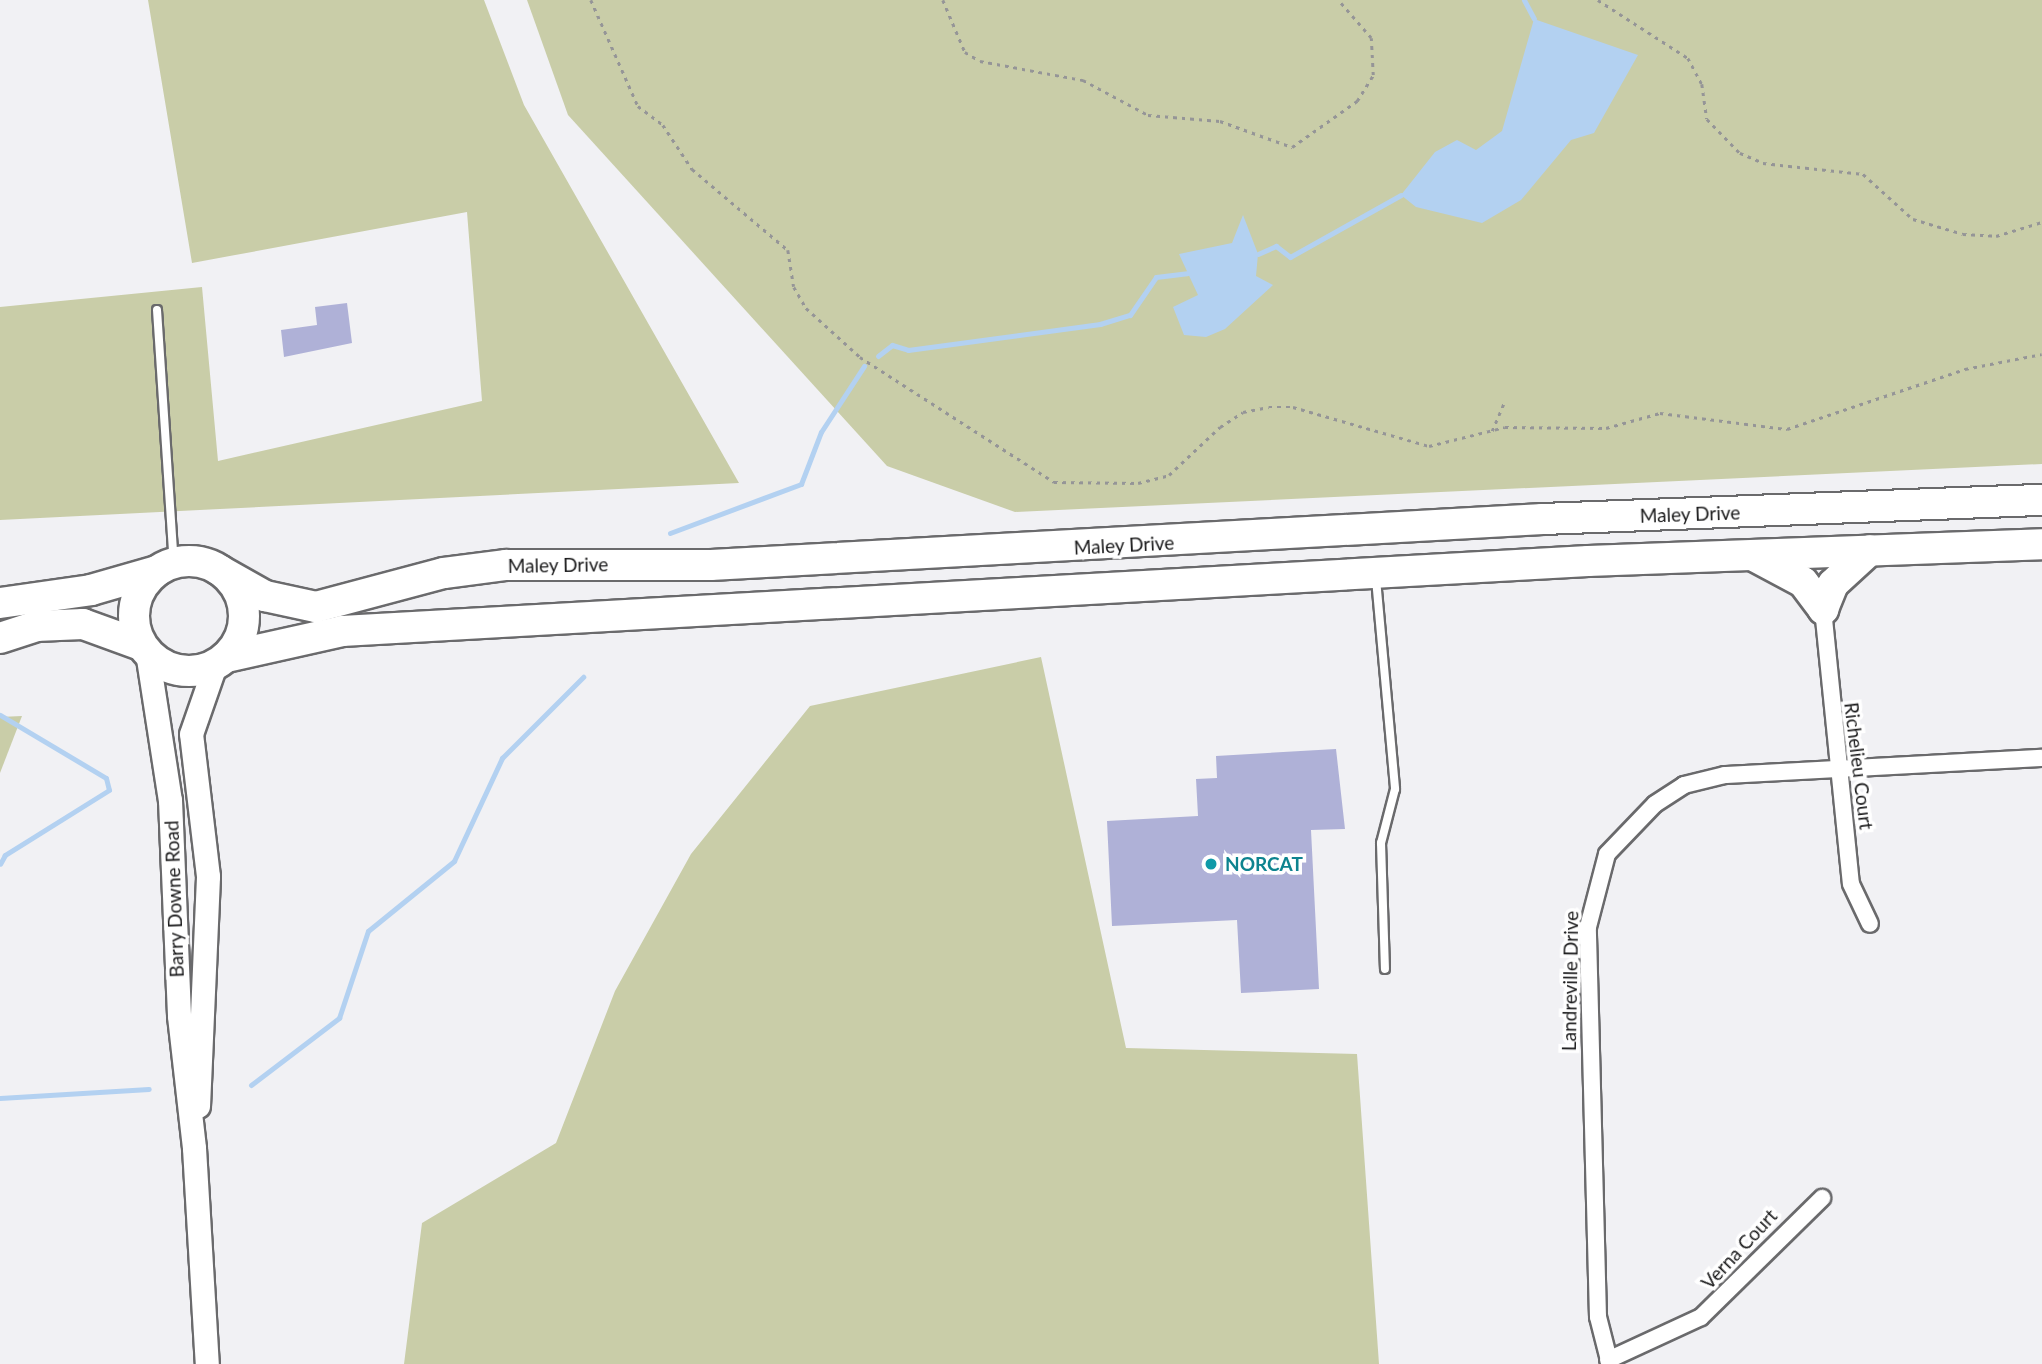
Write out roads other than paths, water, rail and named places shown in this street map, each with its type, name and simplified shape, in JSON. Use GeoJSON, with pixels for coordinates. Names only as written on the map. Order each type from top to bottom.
{"type":"FeatureCollection","features":[{"type":"Feature","properties":{"kind":"highway","name":"Maley Drive"},"geometry":{"type":"LineString","coordinates":[[219,570],[265,596],[316,607],[444,573],[506,565],[711,565],[1543,520],[2042,500]]}},
{"type":"Feature","properties":{"kind":"highway"},"geometry":{"type":"LineString","coordinates":[[0,638],[36,625],[83,624],[144,648],[171,669],[221,661],[342,631],[1752,556],[2042,544]]}},
{"type":"Feature","properties":{"kind":"highway"},"geometry":{"type":"LineString","coordinates":[[1823,609],[1833,584],[1870,550]]}},
{"type":"Feature","properties":{"kind":"highway"},"geometry":{"type":"LineString","coordinates":[[1752,556],[1803,582],[1823,609]]}},
{"type":"Feature","properties":{"kind":"highway"},"geometry":{"type":"LineString","coordinates":[[0,603],[91,590],[194,561],[219,570],[240,595],[244,612],[240,636],[221,661]]}},
{"type":"Feature","properties":{"kind":"highway"},"geometry":{"type":"LineString","coordinates":[[144,648],[135,605],[166,568]]}},
{"type":"Feature","properties":{"kind":"main road","name":"Barry Downe Road"},"geometry":{"type":"LineString","coordinates":[[144,648],[170,800],[179,1016],[194,1148],[207,1364]]}},
{"type":"Feature","properties":{"kind":"main road","name":"Barry Downe Road"},"geometry":{"type":"LineString","coordinates":[[194,1148],[208,876],[191,734],[221,661]]}},
{"type":"Feature","properties":{"kind":"street","name":"Richelieu Court"},"geometry":{"type":"LineString","coordinates":[[1823,609],[1842,766],[1851,884],[1870,924]]}},
{"type":"Feature","properties":{"kind":"street","name":"Landreville Drive"},"geometry":{"type":"LineString","coordinates":[[1609,1362],[1598,1317],[1591,1156],[1588,927],[1607,854],[1630,823],[1684,785],[1725,775],[1842,766],[2042,758]]}},
{"type":"Feature","properties":{"kind":"street","name":"Verna Court"},"geometry":{"type":"LineString","coordinates":[[1609,1362],[1701,1317],[1822,1198]]}},
{"type":"Feature","properties":{"kind":"lane"},"geometry":{"type":"LineString","coordinates":[[157,310],[166,568]]}},
{"type":"Feature","properties":{"kind":"lane"},"geometry":{"type":"LineString","coordinates":[[1376,576],[1395,789],[1381,843],[1385,969]]}},
{"type":"Feature","properties":{"kind":"water"},"geometry":{"type":"Polygon","coordinates":[[[1534,19],[1638,55],[1594,133],[1571,140],[1521,200],[1482,223],[1416,207],[1401,195],[1435,152],[1457,140],[1476,150],[1502,131],[1534,19]]]}},
{"type":"Feature","properties":{"kind":"water"},"geometry":{"type":"Polygon","coordinates":[[[1243,215],[1258,254],[1256,276],[1273,285],[1225,329],[1206,337],[1184,335],[1173,307],[1198,295],[1179,254],[1232,243],[1243,215]]]}},
{"type":"Feature","properties":{"kind":"waterway"},"geometry":{"type":"LineString","coordinates":[[1524,0],[1534,19]]}},
{"type":"Feature","properties":{"kind":"waterway"},"geometry":{"type":"LineString","coordinates":[[1258,254],[1276,246],[1290,257],[1401,195]]}},
{"type":"Feature","properties":{"kind":"waterway"},"geometry":{"type":"LineString","coordinates":[[878,356],[892,345],[908,350],[1100,324],[1130,315],[1156,277],[1187,273]]}},
{"type":"Feature","properties":{"kind":"waterway"},"geometry":{"type":"LineString","coordinates":[[670,533],[801,484],[821,432],[864,366]]}},
{"type":"Feature","properties":{"kind":"waterway"},"geometry":{"type":"LineString","coordinates":[[251,1085],[339,1018],[368,931],[454,861],[502,758],[583,677]]}},
{"type":"Feature","properties":{"kind":"waterway"},"geometry":{"type":"LineString","coordinates":[[0,715],[106,778],[109,790],[5,855],[0,864]]}},
{"type":"Feature","properties":{"kind":"waterway"},"geometry":{"type":"LineString","coordinates":[[0,1098],[149,1089]]}},
{"type":"Feature","properties":{"kind":"place","name":"NORCAT"},"geometry":{"type":"Point","coordinates":[1211,864]}}]}
